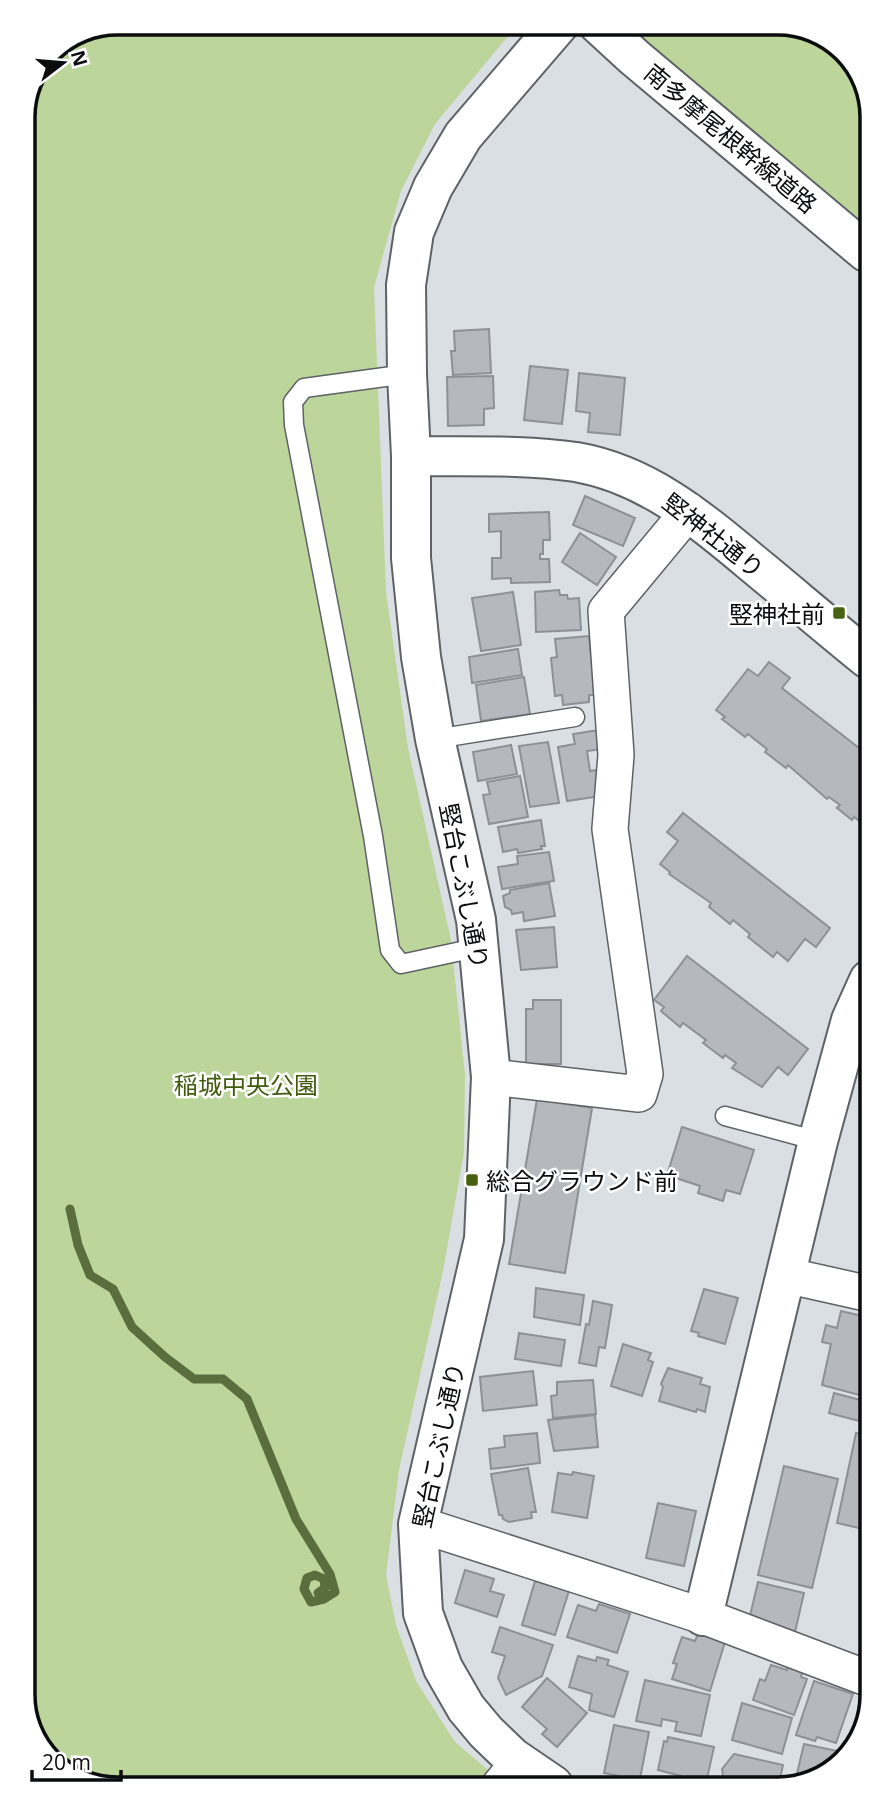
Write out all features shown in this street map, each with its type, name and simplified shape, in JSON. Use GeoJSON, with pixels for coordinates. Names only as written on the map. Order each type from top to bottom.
{"type":"FeatureCollection","features":[{"type":"Feature","properties":{"kind":"street","name":"竪台こぶし通り"},"geometry":{"type":"LineString","coordinates":[[523,1777],[500,1771],[486,1732],[466,1708],[443,1668],[423,1613],[418,1524],[484,1239],[491,1077],[481,947],[435,739],[421,657],[411,558],[406,285],[414,232],[433,187],[463,136],[550,35]]}},
{"type":"Feature","properties":{"kind":"street","name":"南多摩尾根幹線道路"},"geometry":{"type":"LineString","coordinates":[[610,35],[860,247]]}},
{"type":"Feature","properties":{"kind":"street","name":"竪神社通り"},"geometry":{"type":"LineString","coordinates":[[411,456],[518,457],[577,463],[627,477],[660,492],[689,512],[860,652]]}},
{"type":"Feature","properties":{"kind":"street"},"geometry":{"type":"LineString","coordinates":[[491,1077],[639,1094],[645,1074],[610,829],[616,755],[606,611],[689,512]]}},
{"type":"Feature","properties":{"kind":"street"},"geometry":{"type":"LineString","coordinates":[[703,1616],[818,1141],[851,1020],[860,1000]]}},
{"type":"Feature","properties":{"kind":"street"},"geometry":{"type":"LineString","coordinates":[[785,1275],[860,1292]]}},
{"type":"Feature","properties":{"kind":"street"},"geometry":{"type":"LineString","coordinates":[[418,1524],[703,1616],[860,1675]]}},
{"type":"Feature","properties":{"kind":"lane"},"geometry":{"type":"LineString","coordinates":[[407,374],[304,388],[293,402],[294,425],[373,835],[390,950],[401,964],[481,947]]}},
{"type":"Feature","properties":{"kind":"lane"},"geometry":{"type":"LineString","coordinates":[[435,739],[575,716]]}},
{"type":"Feature","properties":{"kind":"lane"},"geometry":{"type":"LineString","coordinates":[[725,1116],[818,1141]]}},
{"type":"Feature","properties":{"kind":"green space","name":"稲城中央公園"},"geometry":{"type":"Polygon","coordinates":[[[118,35],[509,35],[435,124],[401,191],[374,287],[386,592],[408,748],[451,940],[465,1075],[464,1152],[443,1271],[399,1470],[386,1575],[396,1625],[416,1681],[455,1742],[497,1777],[112,1777],[91,1773],[63,1757],[46,1736],[37,1711],[35,112],[38,96],[52,67],[63,55],[91,39],[118,35]]]}},
{"type":"Feature","properties":{"kind":"green space"},"geometry":{"type":"Polygon","coordinates":[[[639,35],[783,35],[804,39],[828,52],[849,76],[858,101],[860,222],[639,35]]]}},
{"type":"Feature","properties":{"kind":"building"},"geometry":{"type":"Polygon","coordinates":[[[489,329],[491,373],[453,375],[451,351],[455,351],[454,331],[489,329]]]}},
{"type":"Feature","properties":{"kind":"building"},"geometry":{"type":"Polygon","coordinates":[[[530,366],[568,370],[562,424],[524,420],[530,366]]]}},
{"type":"Feature","properties":{"kind":"building"},"geometry":{"type":"Polygon","coordinates":[[[579,373],[625,378],[620,435],[588,432],[590,413],[576,411],[579,373]]]}},
{"type":"Feature","properties":{"kind":"building"},"geometry":{"type":"Polygon","coordinates":[[[493,376],[494,408],[484,409],[484,425],[448,426],[447,377],[493,376]]]}},
{"type":"Feature","properties":{"kind":"building"},"geometry":{"type":"Polygon","coordinates":[[[585,496],[635,518],[623,546],[573,525],[585,496]]]}},
{"type":"Feature","properties":{"kind":"building"},"geometry":{"type":"Polygon","coordinates":[[[549,512],[550,540],[543,540],[543,554],[540,554],[540,559],[549,559],[550,582],[511,583],[511,578],[492,579],[492,558],[501,558],[501,531],[489,532],[489,514],[549,512]]]}},
{"type":"Feature","properties":{"kind":"building"},"geometry":{"type":"Polygon","coordinates":[[[580,533],[616,557],[597,585],[562,562],[580,533]]]}},
{"type":"Feature","properties":{"kind":"building"},"geometry":{"type":"Polygon","coordinates":[[[559,590],[560,595],[567,595],[568,599],[579,598],[581,630],[536,632],[535,592],[559,590]]]}},
{"type":"Feature","properties":{"kind":"building"},"geometry":{"type":"Polygon","coordinates":[[[513,592],[521,645],[481,651],[472,598],[513,592]]]}},
{"type":"Feature","properties":{"kind":"building"},"geometry":{"type":"Polygon","coordinates":[[[589,636],[595,695],[589,695],[589,702],[563,705],[562,695],[555,696],[551,658],[557,657],[555,639],[589,636]]]}},
{"type":"Feature","properties":{"kind":"building"},"geometry":{"type":"Polygon","coordinates":[[[518,649],[522,675],[472,683],[469,657],[518,649]]]}},
{"type":"Feature","properties":{"kind":"building"},"geometry":{"type":"Polygon","coordinates":[[[769,662],[790,678],[782,688],[860,749],[860,822],[854,817],[852,820],[837,808],[840,805],[829,797],[827,799],[788,765],[786,768],[765,752],[767,749],[748,734],[745,737],[722,719],[725,717],[716,710],[748,669],[758,676],[769,662]]]}},
{"type":"Feature","properties":{"kind":"building"},"geometry":{"type":"Polygon","coordinates":[[[524,677],[530,714],[481,721],[476,685],[524,677]]]}},
{"type":"Feature","properties":{"kind":"building"},"geometry":{"type":"Polygon","coordinates":[[[599,730],[602,749],[587,751],[590,771],[597,770],[601,796],[567,801],[558,747],[575,744],[573,734],[599,730]]]}},
{"type":"Feature","properties":{"kind":"building"},"geometry":{"type":"Polygon","coordinates":[[[548,742],[559,803],[530,807],[519,746],[548,742]]]}},
{"type":"Feature","properties":{"kind":"building"},"geometry":{"type":"Polygon","coordinates":[[[511,745],[517,774],[478,781],[473,752],[511,745]]]}},
{"type":"Feature","properties":{"kind":"building"},"geometry":{"type":"Polygon","coordinates":[[[520,776],[528,817],[489,824],[483,795],[490,794],[487,782],[520,776]]]}},
{"type":"Feature","properties":{"kind":"building"},"geometry":{"type":"Polygon","coordinates":[[[683,813],[830,928],[816,947],[805,939],[788,961],[777,952],[773,957],[748,937],[750,934],[733,920],[730,924],[709,907],[711,903],[669,874],[660,864],[678,841],[667,832],[683,813]]]}},
{"type":"Feature","properties":{"kind":"building"},"geometry":{"type":"Polygon","coordinates":[[[541,820],[545,846],[541,846],[542,849],[518,853],[517,849],[503,852],[498,827],[541,820]]]}},
{"type":"Feature","properties":{"kind":"building"},"geometry":{"type":"Polygon","coordinates":[[[549,852],[554,881],[502,889],[498,867],[518,864],[517,856],[549,852]]]}},
{"type":"Feature","properties":{"kind":"building"},"geometry":{"type":"Polygon","coordinates":[[[549,883],[555,916],[524,921],[523,912],[512,914],[511,910],[505,907],[503,896],[510,893],[510,890],[549,883]]]}},
{"type":"Feature","properties":{"kind":"building"},"geometry":{"type":"Polygon","coordinates":[[[554,927],[557,967],[521,970],[516,930],[554,927]]]}},
{"type":"Feature","properties":{"kind":"building"},"geometry":{"type":"Polygon","coordinates":[[[687,956],[808,1049],[788,1075],[778,1067],[762,1087],[732,1068],[736,1063],[725,1055],[723,1058],[703,1043],[706,1040],[683,1023],[680,1027],[661,1011],[664,1007],[654,1000],[687,956]]]}},
{"type":"Feature","properties":{"kind":"building"},"geometry":{"type":"Polygon","coordinates":[[[533,1000],[561,1000],[561,1064],[526,1064],[526,1009],[533,1009],[533,1000]]]}},
{"type":"Feature","properties":{"kind":"building"},"geometry":{"type":"Polygon","coordinates":[[[537,1099],[592,1108],[565,1273],[509,1264],[537,1099]]]}},
{"type":"Feature","properties":{"kind":"building"},"geometry":{"type":"Polygon","coordinates":[[[682,1127],[754,1150],[740,1194],[726,1190],[723,1201],[698,1193],[700,1186],[667,1175],[682,1127]]]}},
{"type":"Feature","properties":{"kind":"building"},"geometry":{"type":"Polygon","coordinates":[[[536,1288],[584,1295],[580,1325],[534,1317],[536,1288]]]}},
{"type":"Feature","properties":{"kind":"building"},"geometry":{"type":"Polygon","coordinates":[[[704,1289],[738,1298],[725,1344],[698,1336],[699,1333],[691,1331],[704,1289]]]}},
{"type":"Feature","properties":{"kind":"building"},"geometry":{"type":"Polygon","coordinates":[[[593,1301],[612,1305],[605,1348],[599,1347],[596,1366],[579,1363],[593,1301]]]}},
{"type":"Feature","properties":{"kind":"building"},"geometry":{"type":"Polygon","coordinates":[[[841,1311],[860,1315],[860,1395],[822,1385],[831,1344],[822,1342],[826,1325],[837,1328],[841,1311]]]}},
{"type":"Feature","properties":{"kind":"building"},"geometry":{"type":"Polygon","coordinates":[[[519,1333],[565,1340],[561,1366],[515,1359],[519,1333]]]}},
{"type":"Feature","properties":{"kind":"building"},"geometry":{"type":"Polygon","coordinates":[[[623,1344],[651,1353],[648,1360],[653,1362],[642,1396],[611,1386],[623,1344]]]}},
{"type":"Feature","properties":{"kind":"building"},"geometry":{"type":"Polygon","coordinates":[[[668,1368],[702,1378],[700,1384],[710,1387],[705,1412],[659,1401],[663,1387],[661,1384],[668,1368]]]}},
{"type":"Feature","properties":{"kind":"building"},"geometry":{"type":"Polygon","coordinates":[[[533,1371],[537,1405],[483,1411],[480,1377],[533,1371]]]}},
{"type":"Feature","properties":{"kind":"building"},"geometry":{"type":"Polygon","coordinates":[[[593,1380],[596,1414],[553,1418],[551,1396],[557,1395],[557,1382],[593,1380]]]}},
{"type":"Feature","properties":{"kind":"building"},"geometry":{"type":"Polygon","coordinates":[[[834,1393],[860,1400],[860,1421],[829,1413],[834,1393]]]}},
{"type":"Feature","properties":{"kind":"building"},"geometry":{"type":"Polygon","coordinates":[[[595,1415],[598,1447],[554,1451],[548,1420],[595,1415]]]}},
{"type":"Feature","properties":{"kind":"building"},"geometry":{"type":"Polygon","coordinates":[[[537,1433],[540,1463],[491,1469],[489,1449],[505,1447],[504,1436],[537,1433]]]}},
{"type":"Feature","properties":{"kind":"building"},"geometry":{"type":"Polygon","coordinates":[[[856,1433],[860,1434],[860,1528],[837,1523],[856,1433]]]}},
{"type":"Feature","properties":{"kind":"building"},"geometry":{"type":"Polygon","coordinates":[[[784,1466],[838,1479],[812,1588],[758,1575],[784,1466]]]}},
{"type":"Feature","properties":{"kind":"building"},"geometry":{"type":"Polygon","coordinates":[[[528,1468],[536,1512],[531,1512],[532,1518],[509,1522],[499,1515],[491,1474],[528,1468]]]}},
{"type":"Feature","properties":{"kind":"building"},"geometry":{"type":"Polygon","coordinates":[[[573,1472],[594,1476],[587,1518],[552,1512],[558,1473],[572,1475],[573,1472]]]}},
{"type":"Feature","properties":{"kind":"building"},"geometry":{"type":"Polygon","coordinates":[[[658,1503],[696,1511],[684,1566],[646,1558],[658,1503]]]}},
{"type":"Feature","properties":{"kind":"building"},"geometry":{"type":"Polygon","coordinates":[[[465,1570],[494,1579],[490,1591],[504,1595],[497,1617],[455,1603],[465,1570]]]}},
{"type":"Feature","properties":{"kind":"building"},"geometry":{"type":"Polygon","coordinates":[[[535,1581],[569,1591],[555,1635],[522,1625],[535,1581]]]}},
{"type":"Feature","properties":{"kind":"building"},"geometry":{"type":"Polygon","coordinates":[[[758,1582],[804,1593],[795,1632],[749,1620],[758,1582]]]}},
{"type":"Feature","properties":{"kind":"building"},"geometry":{"type":"Polygon","coordinates":[[[599,1604],[630,1614],[617,1653],[567,1637],[578,1605],[596,1611],[599,1604]]]}},
{"type":"Feature","properties":{"kind":"building"},"geometry":{"type":"Polygon","coordinates":[[[500,1627],[553,1645],[542,1676],[506,1695],[498,1678],[505,1656],[492,1652],[500,1627]]]}},
{"type":"Feature","properties":{"kind":"building"},"geometry":{"type":"Polygon","coordinates":[[[698,1634],[725,1642],[710,1691],[672,1679],[677,1664],[673,1663],[682,1637],[695,1641],[698,1634]]]}},
{"type":"Feature","properties":{"kind":"building"},"geometry":{"type":"Polygon","coordinates":[[[578,1656],[596,1661],[597,1657],[609,1660],[607,1665],[628,1672],[614,1717],[589,1710],[592,1694],[569,1687],[578,1656]]]}},
{"type":"Feature","properties":{"kind":"building"},"geometry":{"type":"Polygon","coordinates":[[[771,1665],[787,1670],[788,1665],[803,1670],[801,1677],[807,1679],[794,1715],[753,1700],[760,1679],[765,1681],[771,1665]]]}},
{"type":"Feature","properties":{"kind":"building"},"geometry":{"type":"Polygon","coordinates":[[[547,1678],[587,1713],[557,1747],[542,1734],[547,1729],[522,1707],[547,1678]]]}},
{"type":"Feature","properties":{"kind":"building"},"geometry":{"type":"Polygon","coordinates":[[[645,1680],[710,1695],[701,1736],[675,1731],[677,1722],[662,1719],[661,1726],[636,1721],[645,1680]]]}},
{"type":"Feature","properties":{"kind":"building"},"geometry":{"type":"Polygon","coordinates":[[[814,1681],[853,1694],[836,1743],[817,1737],[815,1741],[796,1735],[814,1681]]]}},
{"type":"Feature","properties":{"kind":"building"},"geometry":{"type":"Polygon","coordinates":[[[742,1703],[792,1718],[782,1754],[732,1740],[742,1703]]]}},
{"type":"Feature","properties":{"kind":"building"},"geometry":{"type":"Polygon","coordinates":[[[614,1725],[649,1732],[640,1777],[619,1777],[604,1773],[614,1725]]]}},
{"type":"Feature","properties":{"kind":"building"},"geometry":{"type":"Polygon","coordinates":[[[668,1737],[714,1747],[707,1777],[681,1777],[658,1770],[664,1741],[667,1742],[668,1737]]]}},
{"type":"Feature","properties":{"kind":"building"},"geometry":{"type":"Polygon","coordinates":[[[804,1744],[838,1751],[809,1771],[797,1774],[804,1744]]]}},
{"type":"Feature","properties":{"kind":"building"},"geometry":{"type":"Polygon","coordinates":[[[734,1754],[783,1765],[778,1777],[723,1777],[722,1769],[734,1754]]]}},
{"type":"Feature","properties":{"kind":"waterway"},"geometry":{"type":"LineString","coordinates":[[70,1209],[78,1245],[90,1275],[113,1289],[132,1327],[194,1379],[223,1379],[247,1399],[296,1519],[330,1574],[335,1592],[324,1599],[311,1602],[304,1589],[307,1578],[315,1575],[324,1579],[325,1588],[318,1593]]}},
{"type":"Feature","properties":{"kind":"place","name":"竪神社前"},"geometry":{"type":"Point","coordinates":[839,613]}},
{"type":"Feature","properties":{"kind":"place","name":"総合グラウンド前"},"geometry":{"type":"Point","coordinates":[472,1180]}}]}
